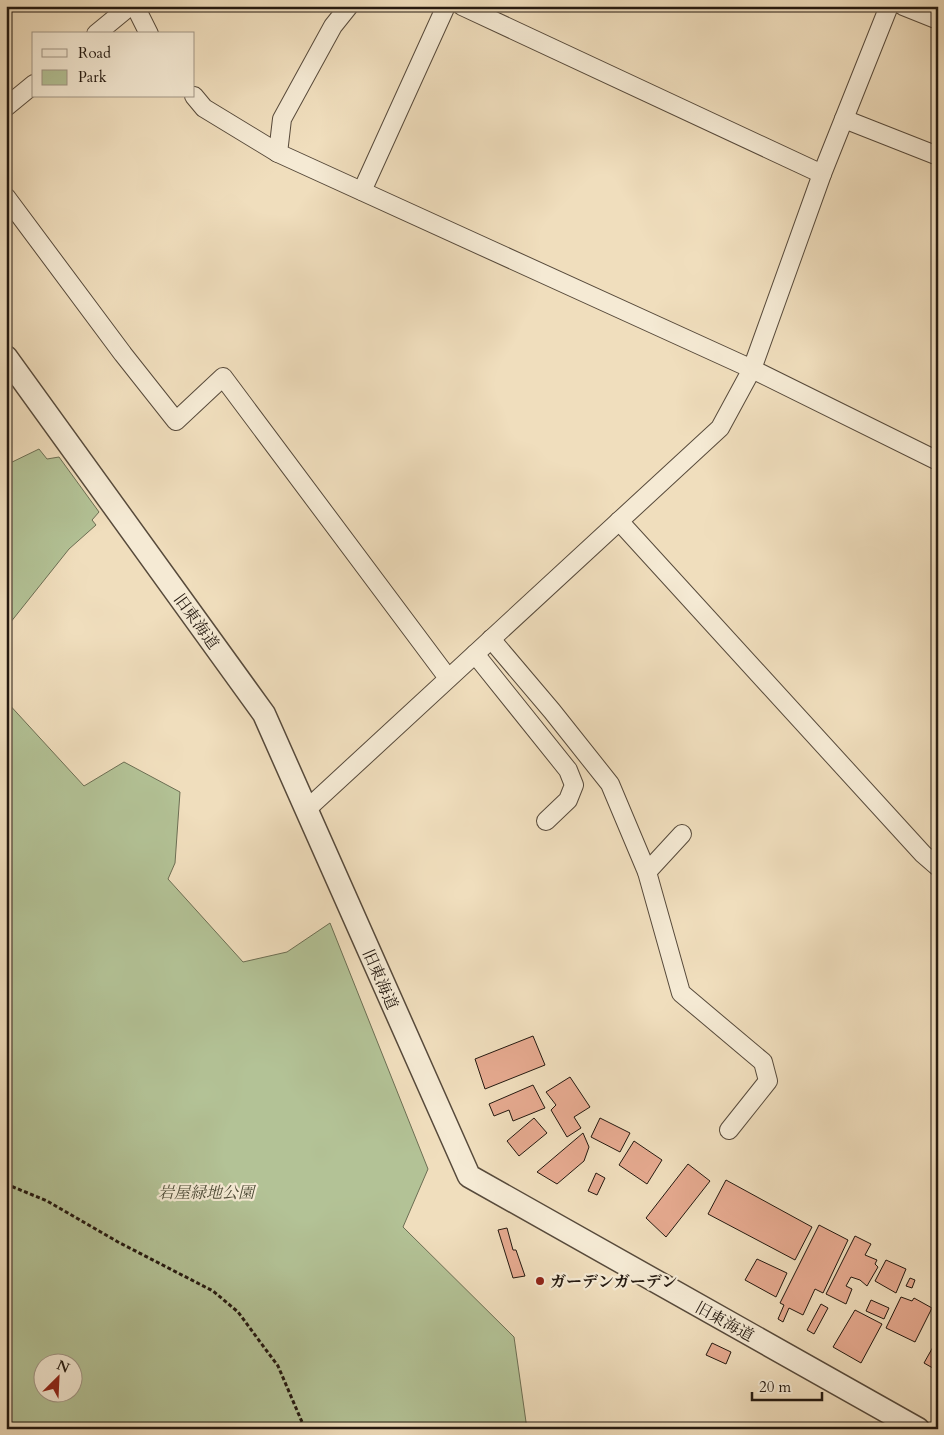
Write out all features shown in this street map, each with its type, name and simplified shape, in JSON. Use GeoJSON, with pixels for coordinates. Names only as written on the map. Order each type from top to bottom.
{"type":"FeatureCollection","features":[{"type":"Feature","properties":{"kind":"street"},"geometry":{"type":"LineString","coordinates":[[98,32],[130,6]]}},
{"type":"Feature","properties":{"kind":"street"},"geometry":{"type":"LineString","coordinates":[[135,6],[148,32]]}},
{"type":"Feature","properties":{"kind":"street"},"geometry":{"type":"LineString","coordinates":[[278,153],[282,119],[333,26],[349,6]]}},
{"type":"Feature","properties":{"kind":"street"},"geometry":{"type":"LineString","coordinates":[[362,191],[446,6]]}},
{"type":"Feature","properties":{"kind":"street"},"geometry":{"type":"LineString","coordinates":[[462,6],[822,174]]}},
{"type":"Feature","properties":{"kind":"street"},"geometry":{"type":"LineString","coordinates":[[306,810],[720,428],[752,369],[822,174],[890,6]]}},
{"type":"Feature","properties":{"kind":"street"},"geometry":{"type":"LineString","coordinates":[[903,6],[938,20]]}},
{"type":"Feature","properties":{"kind":"street"},"geometry":{"type":"LineString","coordinates":[[6,106],[32,86]]}},
{"type":"Feature","properties":{"kind":"street"},"geometry":{"type":"LineString","coordinates":[[195,97],[204,108],[278,153],[752,369],[938,461]]}},
{"type":"Feature","properties":{"kind":"street"},"geometry":{"type":"LineString","coordinates":[[844,119],[938,156]]}},
{"type":"Feature","properties":{"kind":"street"},"geometry":{"type":"LineString","coordinates":[[6,197],[123,354],[176,421],[223,377],[448,678]]}},
{"type":"Feature","properties":{"kind":"street","name":"旧東海道"},"geometry":{"type":"LineString","coordinates":[[6,357],[264,714],[468,1176],[918,1429]]}},
{"type":"Feature","properties":{"kind":"street"},"geometry":{"type":"LineString","coordinates":[[619,521],[923,854],[938,867]]}},
{"type":"Feature","properties":{"kind":"street"},"geometry":{"type":"LineString","coordinates":[[491,639],[610,784],[647,872],[681,993],[763,1062],[768,1081],[729,1130]]}},
{"type":"Feature","properties":{"kind":"street"},"geometry":{"type":"LineString","coordinates":[[475,654],[568,770],[574,785],[568,800],[546,821]]}},
{"type":"Feature","properties":{"kind":"street"},"geometry":{"type":"LineString","coordinates":[[647,872],[682,834]]}},
{"type":"Feature","properties":{"kind":"path"},"geometry":{"type":"LineString","coordinates":[[6,1184],[48,1201],[118,1242],[213,1291],[238,1312],[278,1366],[305,1429]]}},
{"type":"Feature","properties":{"kind":"green space"},"geometry":{"type":"Polygon","coordinates":[[[39,449],[47,459],[59,457],[99,512],[92,520],[96,525],[69,549],[6,628],[6,465],[39,449]]]}},
{"type":"Feature","properties":{"kind":"green space","name":"岩屋緑地公園"},"geometry":{"type":"Polygon","coordinates":[[[6,701],[84,786],[124,762],[180,792],[175,863],[168,879],[243,962],[287,952],[330,923],[428,1169],[403,1227],[514,1337],[527,1429],[6,1429],[6,701]]]}},
{"type":"Feature","properties":{"kind":"building"},"geometry":{"type":"Polygon","coordinates":[[[533,1036],[545,1065],[485,1089],[475,1059],[533,1036]]]}},
{"type":"Feature","properties":{"kind":"building"},"geometry":{"type":"Polygon","coordinates":[[[570,1077],[590,1107],[574,1117],[581,1128],[567,1137],[551,1110],[556,1105],[546,1092],[570,1077]]]}},
{"type":"Feature","properties":{"kind":"building"},"geometry":{"type":"Polygon","coordinates":[[[533,1085],[545,1108],[513,1121],[509,1110],[494,1116],[489,1104],[533,1085]]]}},
{"type":"Feature","properties":{"kind":"building"},"geometry":{"type":"Polygon","coordinates":[[[534,1118],[547,1133],[519,1156],[507,1141],[534,1118]]]}},
{"type":"Feature","properties":{"kind":"building"},"geometry":{"type":"Polygon","coordinates":[[[600,1118],[630,1133],[620,1152],[591,1137],[600,1118]]]}},
{"type":"Feature","properties":{"kind":"building"},"geometry":{"type":"Polygon","coordinates":[[[583,1133],[589,1147],[584,1161],[557,1184],[537,1172],[583,1133]]]}},
{"type":"Feature","properties":{"kind":"building"},"geometry":{"type":"Polygon","coordinates":[[[634,1141],[662,1160],[647,1184],[619,1165],[634,1141]]]}},
{"type":"Feature","properties":{"kind":"building"},"geometry":{"type":"Polygon","coordinates":[[[688,1164],[710,1181],[666,1237],[646,1218],[688,1164]]]}},
{"type":"Feature","properties":{"kind":"building"},"geometry":{"type":"Polygon","coordinates":[[[596,1173],[605,1178],[597,1195],[588,1191],[596,1173]]]}},
{"type":"Feature","properties":{"kind":"building"},"geometry":{"type":"Polygon","coordinates":[[[726,1180],[812,1227],[795,1260],[708,1214],[726,1180]]]}},
{"type":"Feature","properties":{"kind":"building"},"geometry":{"type":"Polygon","coordinates":[[[819,1225],[848,1240],[823,1293],[815,1289],[803,1315],[789,1308],[783,1322],[778,1319],[784,1305],[780,1303],[819,1225]]]}},
{"type":"Feature","properties":{"kind":"building"},"geometry":{"type":"Polygon","coordinates":[[[507,1228],[513,1250],[516,1250],[525,1276],[513,1278],[498,1230],[507,1228]]]}},
{"type":"Feature","properties":{"kind":"building"},"geometry":{"type":"Polygon","coordinates":[[[855,1236],[871,1244],[865,1255],[877,1260],[875,1264],[878,1267],[867,1286],[860,1280],[851,1277],[846,1286],[852,1289],[846,1304],[826,1294],[855,1236]]]}},
{"type":"Feature","properties":{"kind":"building"},"geometry":{"type":"Polygon","coordinates":[[[757,1259],[787,1273],[776,1297],[745,1280],[757,1259]]]}},
{"type":"Feature","properties":{"kind":"building"},"geometry":{"type":"Polygon","coordinates":[[[886,1260],[906,1269],[896,1293],[875,1281],[886,1260]]]}},
{"type":"Feature","properties":{"kind":"building"},"geometry":{"type":"Polygon","coordinates":[[[910,1278],[915,1280],[912,1288],[906,1286],[910,1278]]]}},
{"type":"Feature","properties":{"kind":"building"},"geometry":{"type":"Polygon","coordinates":[[[901,1297],[912,1301],[914,1298],[932,1308],[915,1342],[886,1328],[901,1297]]]}},
{"type":"Feature","properties":{"kind":"building"},"geometry":{"type":"Polygon","coordinates":[[[871,1300],[889,1308],[884,1319],[866,1311],[871,1300]]]}},
{"type":"Feature","properties":{"kind":"building"},"geometry":{"type":"Polygon","coordinates":[[[821,1304],[828,1308],[814,1334],[807,1330],[821,1304]]]}},
{"type":"Feature","properties":{"kind":"building"},"geometry":{"type":"Polygon","coordinates":[[[855,1310],[882,1324],[861,1363],[833,1347],[855,1310]]]}},
{"type":"Feature","properties":{"kind":"building"},"geometry":{"type":"Polygon","coordinates":[[[938,1338],[938,1371],[924,1363],[938,1338]]]}},
{"type":"Feature","properties":{"kind":"building"},"geometry":{"type":"Polygon","coordinates":[[[712,1343],[731,1352],[726,1364],[706,1355],[712,1343]]]}},
{"type":"Feature","properties":{"kind":"place","name":"ガーデンガーデン"},"geometry":{"type":"Point","coordinates":[540,1281]}}]}
